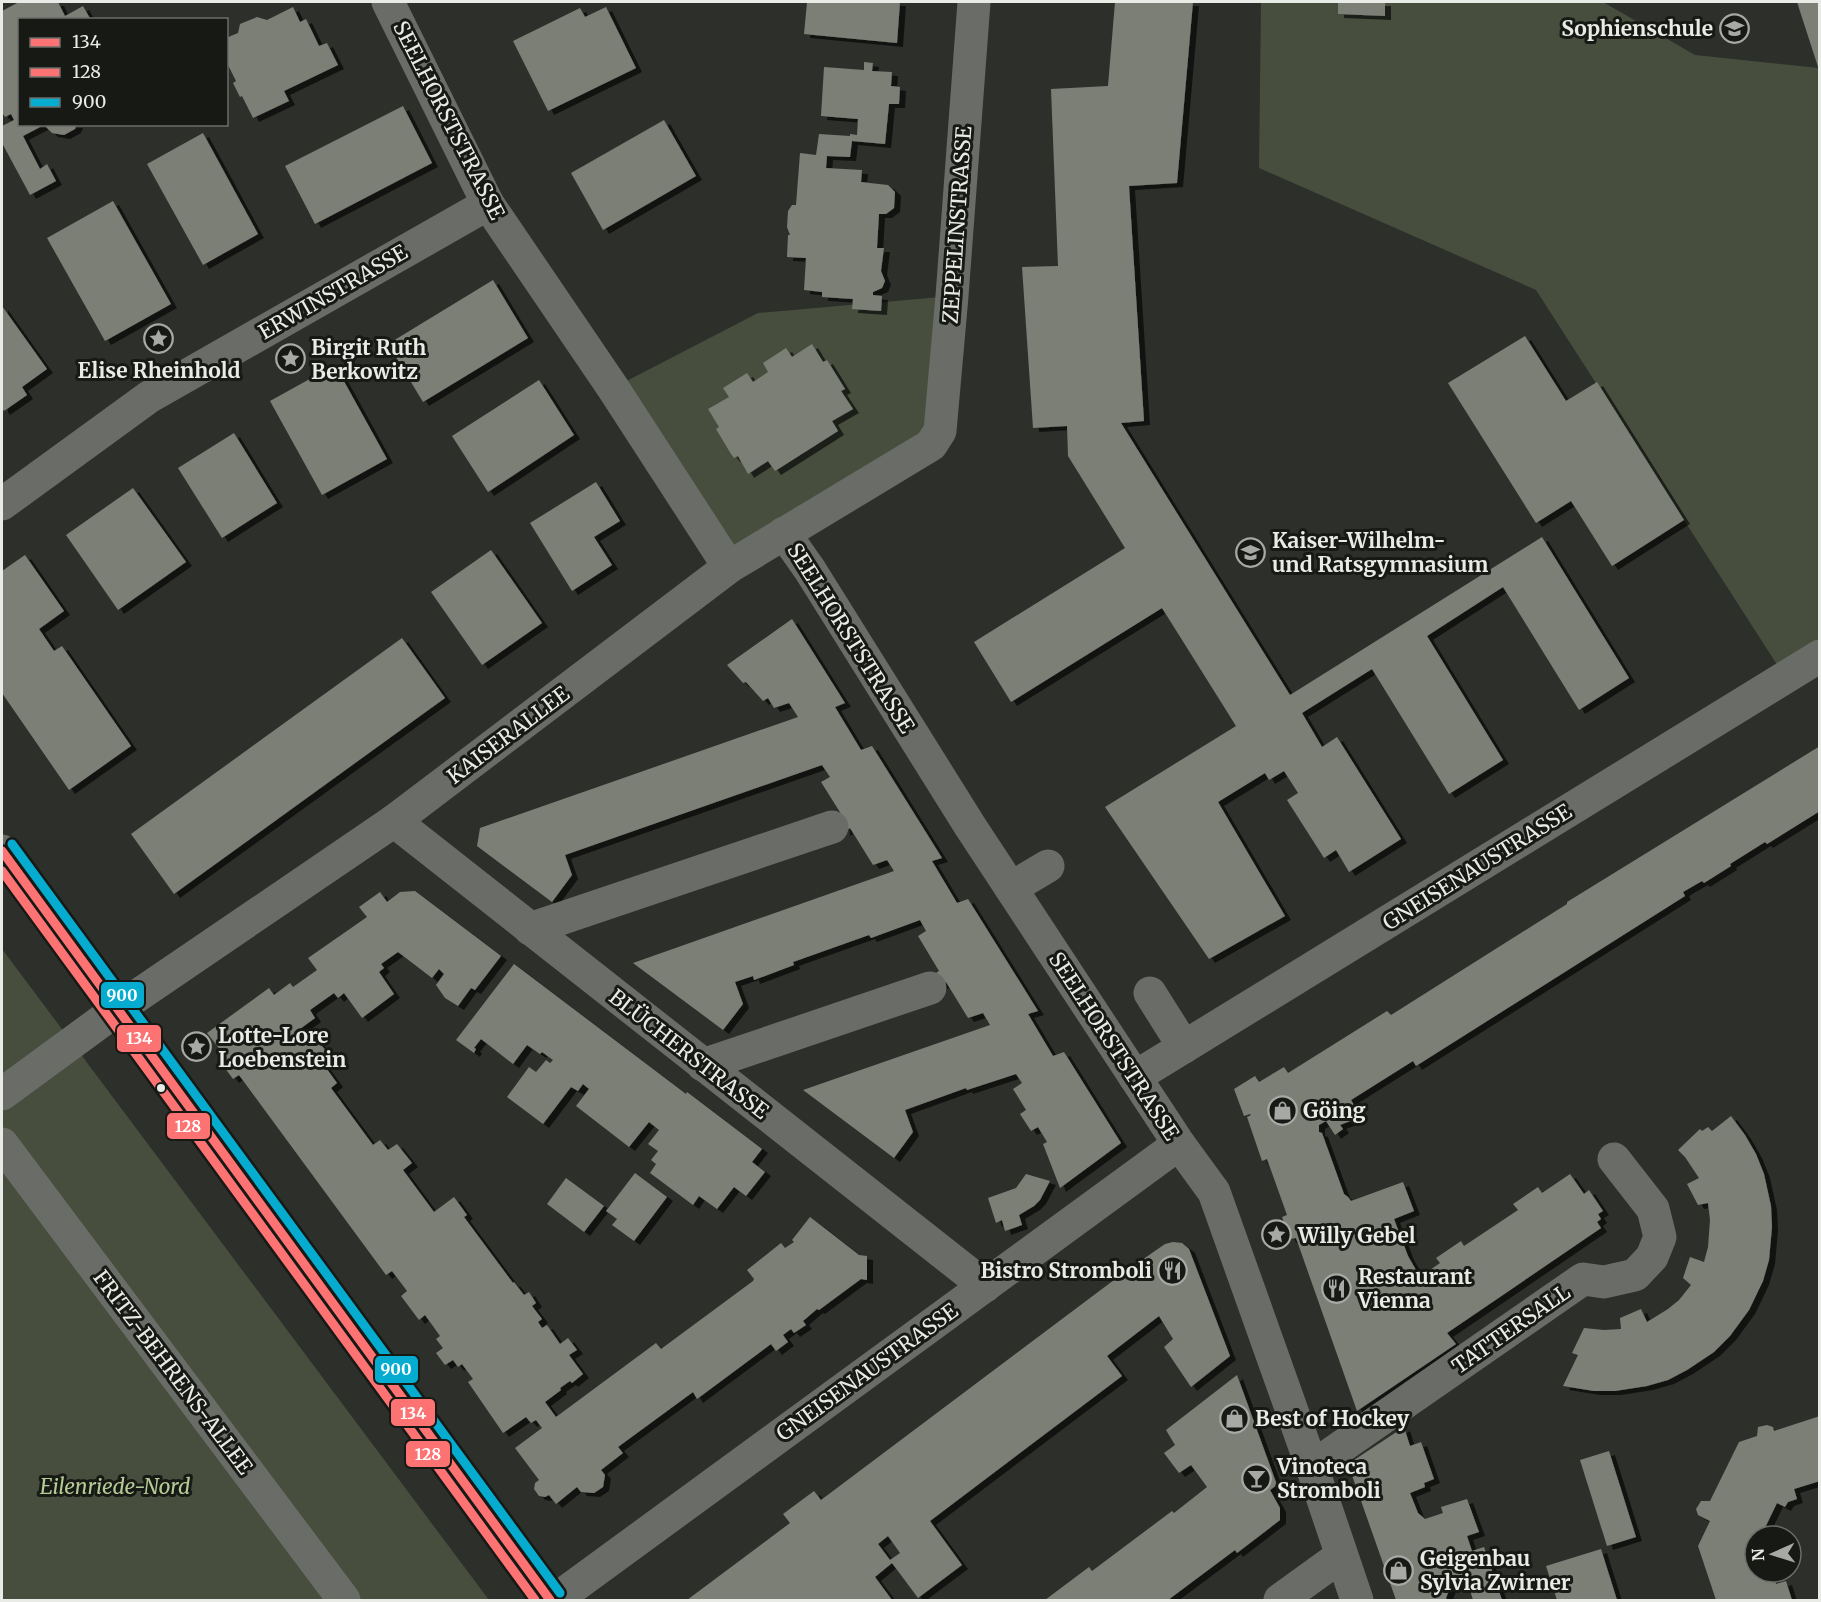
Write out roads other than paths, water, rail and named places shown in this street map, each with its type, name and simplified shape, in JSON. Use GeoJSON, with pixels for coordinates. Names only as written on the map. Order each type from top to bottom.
{"type":"FeatureCollection","features":[{"type":"Feature","properties":{"kind":"street","name":"SEELHORSTSTRASSE"},"geometry":{"type":"LineString","coordinates":[[388,2],[488,204],[613,388],[729,567]]}},
{"type":"Feature","properties":{"kind":"street","name":"ZEPPELINSTRASSE"},"geometry":{"type":"LineString","coordinates":[[931,445],[940,431],[974,2]]}},
{"type":"Feature","properties":{"kind":"street","name":"ERWINSTRASSE"},"geometry":{"type":"LineString","coordinates":[[2,504],[149,398],[488,204]]}},
{"type":"Feature","properties":{"kind":"street","name":"KAISERALLEE"},"geometry":{"type":"LineString","coordinates":[[2,1094],[118,1010],[394,821],[729,567],[931,445]]}},
{"type":"Feature","properties":{"kind":"street","name":"SEELHORSTSTRASSE"},"geometry":{"type":"LineString","coordinates":[[784,533],[810,570],[1011,888],[1179,1144],[1214,1192],[1357,1600]]}},
{"type":"Feature","properties":{"kind":"street","name":"GNEISENAUSTRASSE"},"geometry":{"type":"LineString","coordinates":[[1135,1077],[1820,656]]}},
{"type":"Feature","properties":{"kind":"street","name":"BLÜCHERSTRASSE"},"geometry":{"type":"LineString","coordinates":[[394,821],[985,1286]]}},
{"type":"Feature","properties":{"kind":"street"},"geometry":{"type":"LineString","coordinates":[[530,929],[832,826]]}},
{"type":"Feature","properties":{"kind":"street"},"geometry":{"type":"LineString","coordinates":[[2,851],[550,1600]]}},
{"type":"Feature","properties":{"kind":"street"},"geometry":{"type":"LineString","coordinates":[[1011,888],[1048,866]]}},
{"type":"Feature","properties":{"kind":"street"},"geometry":{"type":"LineString","coordinates":[[704,1065],[930,988]]}},
{"type":"Feature","properties":{"kind":"street"},"geometry":{"type":"LineString","coordinates":[[1150,993],[1184,1047]]}},
{"type":"Feature","properties":{"kind":"street","name":"FRITZ-BEHRENS-ALLEE"},"geometry":{"type":"LineString","coordinates":[[2,1144],[344,1600]]}},
{"type":"Feature","properties":{"kind":"street","name":"GNEISENAUSTRASSE"},"geometry":{"type":"LineString","coordinates":[[555,1600],[1179,1144]]}},
{"type":"Feature","properties":{"kind":"street","name":"TATTERSALL"},"geometry":{"type":"LineString","coordinates":[[1312,1467],[1583,1279],[1604,1282],[1635,1275],[1652,1257],[1660,1237],[1653,1209],[1614,1159]]}},
{"type":"Feature","properties":{"kind":"street"},"geometry":{"type":"LineString","coordinates":[[1280,1600],[1341,1556]]}},
{"type":"Feature","properties":{"kind":"place","name":"Sophienschule"},"geometry":{"type":"Point","coordinates":[1734,28]}},
{"type":"Feature","properties":{"kind":"place","name":"Elise Rheinhold"},"geometry":{"type":"Point","coordinates":[159,339]}},
{"type":"Feature","properties":{"kind":"place","name":"Birgit Ruth Berkowitz"},"geometry":{"type":"Point","coordinates":[290,359]}},
{"type":"Feature","properties":{"kind":"place","name":"Kaiser-Wilhelm- und Ratsgymnasium"},"geometry":{"type":"Point","coordinates":[1251,552]}},
{"type":"Feature","properties":{"kind":"place","name":"Lotte-Lore Loebenstein"},"geometry":{"type":"Point","coordinates":[197,1047]}},
{"type":"Feature","properties":{"kind":"place","name":"Göing"},"geometry":{"type":"Point","coordinates":[1282,1110]}},
{"type":"Feature","properties":{"kind":"place","name":"Willy Gebel"},"geometry":{"type":"Point","coordinates":[1277,1235]}},
{"type":"Feature","properties":{"kind":"place","name":"Bistro Stromboli"},"geometry":{"type":"Point","coordinates":[1173,1270]}},
{"type":"Feature","properties":{"kind":"place","name":"Restaurant Vienna"},"geometry":{"type":"Point","coordinates":[1337,1288]}},
{"type":"Feature","properties":{"kind":"place","name":"Best of Hockey"},"geometry":{"type":"Point","coordinates":[1234,1418]}},
{"type":"Feature","properties":{"kind":"place","name":"Vinoteca Stromboli"},"geometry":{"type":"Point","coordinates":[1256,1478]}},
{"type":"Feature","properties":{"kind":"place","name":"Geigenbau Sylvia Zwirner"},"geometry":{"type":"Point","coordinates":[1399,1570]}},
{"type":"Feature","properties":{"kind":"park label","name":"Eilenriede-Nord"},"geometry":{"type":"Point","coordinates":[115,1486]}}]}
